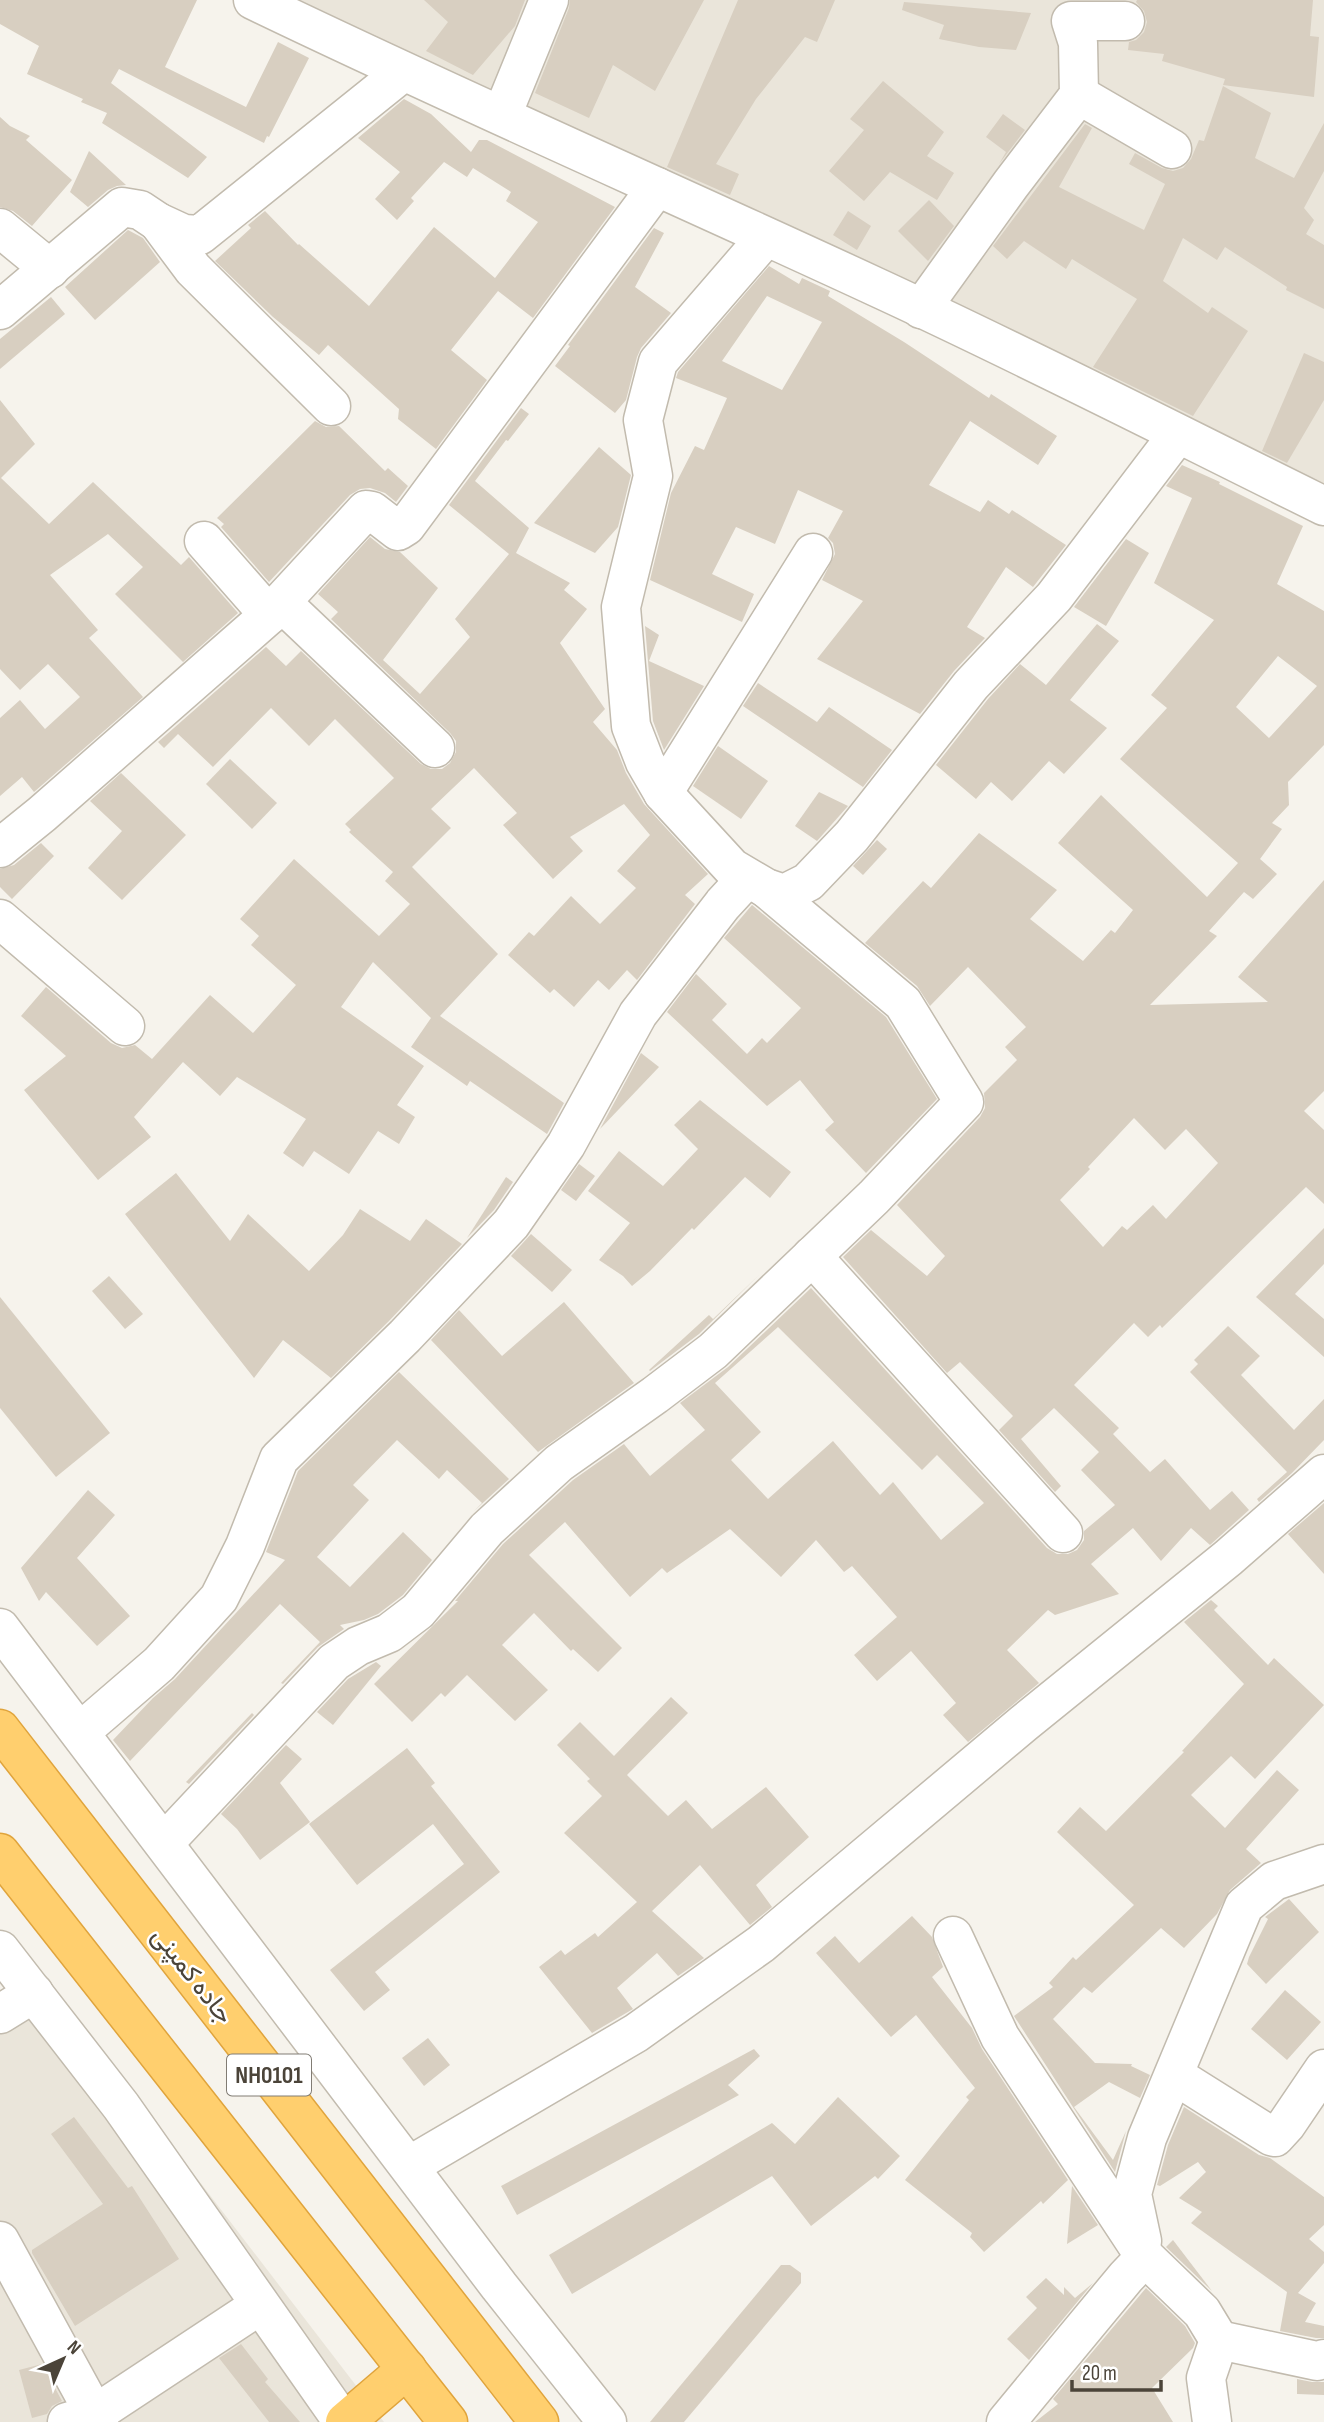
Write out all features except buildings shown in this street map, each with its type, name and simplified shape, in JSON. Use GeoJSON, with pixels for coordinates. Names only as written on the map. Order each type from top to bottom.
{"type":"FeatureCollection","features":[{"type":"Feature","properties":{"kind":"highway","name":"جاده کمپنی"},"geometry":{"type":"LineString","coordinates":[[0,1728],[539,2422]]}},
{"type":"Feature","properties":{"kind":"highway","name":"NH0101"},"geometry":{"type":"LineString","coordinates":[[0,1853],[448,2422]]}},
{"type":"Feature","properties":{"kind":"highway"},"geometry":{"type":"LineString","coordinates":[[344,2422],[407,2369]]}},
{"type":"Feature","properties":{"kind":"street"},"geometry":{"type":"LineString","coordinates":[[253,0],[402,72],[502,115],[921,309],[1324,506]]}},
{"type":"Feature","properties":{"kind":"street"},"geometry":{"type":"LineString","coordinates":[[502,115],[549,0]]}},
{"type":"Feature","properties":{"kind":"street"},"geometry":{"type":"LineString","coordinates":[[921,309],[1079,95],[1078,43],[1071,21],[1125,21]]}},
{"type":"Feature","properties":{"kind":"street"},"geometry":{"type":"LineString","coordinates":[[0,310],[122,207],[140,210],[184,234],[200,235],[402,72]]}},
{"type":"Feature","properties":{"kind":"street"},"geometry":{"type":"LineString","coordinates":[[1079,95],[1172,149]]}},
{"type":"Feature","properties":{"kind":"street"},"geometry":{"type":"LineString","coordinates":[[0,848],[275,609],[366,510],[372,511],[398,531],[406,526],[657,187]]}},
{"type":"Feature","properties":{"kind":"street"},"geometry":{"type":"LineString","coordinates":[[158,222],[192,269],[331,406]]}},
{"type":"Feature","properties":{"kind":"street"},"geometry":{"type":"LineString","coordinates":[[0,228],[50,269]]}},
{"type":"Feature","properties":{"kind":"street"},"geometry":{"type":"LineString","coordinates":[[163,1843],[334,1662],[358,1646],[389,1633],[418,1611],[487,1528],[559,1463],[713,1351],[874,1197],[964,1102],[903,1003],[756,883],[732,868],[663,793],[645,762],[631,726],[621,607],[653,476],[643,420],[658,362],[766,237]]}},
{"type":"Feature","properties":{"kind":"street"},"geometry":{"type":"LineString","coordinates":[[756,883],[784,894],[808,882],[852,836],[971,685],[1054,597],[1178,434]]}},
{"type":"Feature","properties":{"kind":"street"},"geometry":{"type":"LineString","coordinates":[[204,541],[275,609],[436,748]]}},
{"type":"Feature","properties":{"kind":"street"},"geometry":{"type":"LineString","coordinates":[[663,793],[813,553]]}},
{"type":"Feature","properties":{"kind":"street"},"geometry":{"type":"LineString","coordinates":[[80,1732],[159,1664],[219,1598],[245,1546],[279,1459],[405,1336],[511,1224],[566,1145],[638,1014],[723,904],[756,883]]}},
{"type":"Feature","properties":{"kind":"street"},"geometry":{"type":"LineString","coordinates":[[0,919],[125,1026]]}},
{"type":"Feature","properties":{"kind":"street"},"geometry":{"type":"LineString","coordinates":[[812,1256],[1063,1533]]}},
{"type":"Feature","properties":{"kind":"street"},"geometry":{"type":"LineString","coordinates":[[409,2166],[636,2033],[761,1944],[1024,1723],[1228,1558],[1324,1474]]}},
{"type":"Feature","properties":{"kind":"street"},"geometry":{"type":"LineString","coordinates":[[0,1628],[499,2286],[607,2422]]}},
{"type":"Feature","properties":{"kind":"street"},"geometry":{"type":"LineString","coordinates":[[1145,2257],[1132,2194],[1147,2138],[1244,1906],[1274,1881],[1324,1864]]}},
{"type":"Feature","properties":{"kind":"street"},"geometry":{"type":"LineString","coordinates":[[953,1936],[1000,2037],[1145,2257],[1202,2312],[1219,2340],[1317,2361],[1324,2359]]}},
{"type":"Feature","properties":{"kind":"street"},"geometry":{"type":"LineString","coordinates":[[0,1950],[121,2106],[344,2422]]}},
{"type":"Feature","properties":{"kind":"street"},"geometry":{"type":"LineString","coordinates":[[0,2014],[34,1993]]}},
{"type":"Feature","properties":{"kind":"street"},"geometry":{"type":"LineString","coordinates":[[1174,2075],[1275,2137],[1324,2069]]}},
{"type":"Feature","properties":{"kind":"street"},"geometry":{"type":"LineString","coordinates":[[0,2241],[87,2419],[260,2305]]}},
{"type":"Feature","properties":{"kind":"street"},"geometry":{"type":"LineString","coordinates":[[1006,2422],[1145,2257]]}},
{"type":"Feature","properties":{"kind":"street"},"geometry":{"type":"LineString","coordinates":[[1212,2422],[1206,2378],[1219,2340]]}},
{"type":"Feature","properties":{"kind":"shaded area"},"geometry":{"type":"Polygon","coordinates":[[[254,0],[1324,0],[1324,503],[254,0]]]}},
{"type":"Feature","properties":{"kind":"shaded area"},"geometry":{"type":"Polygon","coordinates":[[[61,2001],[384,2422],[0,2422],[0,2030],[61,2001]]]}}]}
